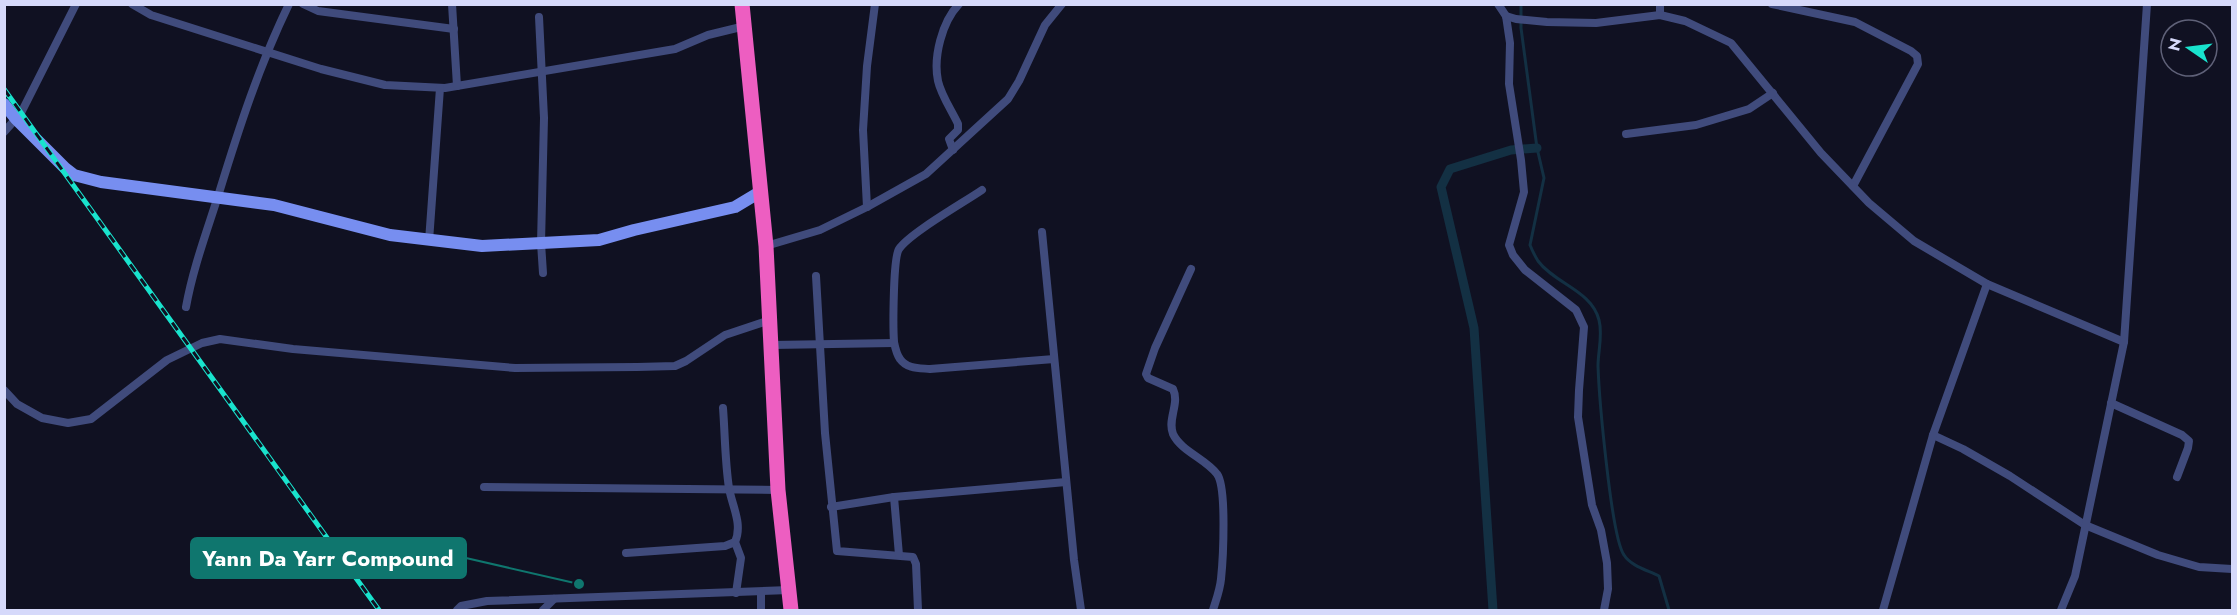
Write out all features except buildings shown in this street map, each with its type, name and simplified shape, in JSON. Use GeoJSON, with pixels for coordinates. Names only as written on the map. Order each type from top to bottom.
{"type":"FeatureCollection","features":[{"type":"Feature","properties":{"kind":"highway"},"geometry":{"type":"LineString","coordinates":[[742,4],[766,246],[778,490],[791,610]]}},
{"type":"Feature","properties":{"kind":"street"},"geometry":{"type":"LineString","coordinates":[[4,132],[21,113],[76,4]]}},
{"type":"Feature","properties":{"kind":"street"},"geometry":{"type":"LineString","coordinates":[[132,4],[151,15],[321,69],[385,85],[440,88],[675,49],[708,35],[745,26]]}},
{"type":"Feature","properties":{"kind":"street"},"geometry":{"type":"LineString","coordinates":[[186,307],[191,278],[266,52],[289,4]]}},
{"type":"Feature","properties":{"kind":"street"},"geometry":{"type":"LineString","coordinates":[[303,4],[318,11],[454,29]]}},
{"type":"Feature","properties":{"kind":"street"},"geometry":{"type":"LineString","coordinates":[[452,4],[458,86]]}},
{"type":"Feature","properties":{"kind":"street"},"geometry":{"type":"LineString","coordinates":[[867,207],[863,130],[867,66],[875,4]]}},
{"type":"Feature","properties":{"kind":"street"},"geometry":{"type":"LineString","coordinates":[[953,150],[948,139],[958,130],[958,124],[938,81],[937,59],[943,30],[959,4]]}},
{"type":"Feature","properties":{"kind":"street"},"geometry":{"type":"LineString","coordinates":[[766,246],[820,230],[926,174],[1008,99],[1045,25],[1062,4]]}},
{"type":"Feature","properties":{"kind":"street"},"geometry":{"type":"LineString","coordinates":[[1498,4],[1506,16],[1510,43],[1509,84],[1524,192],[1509,245],[1513,255],[1525,270],[1576,310],[1584,327],[1578,417],[1592,505],[1601,530],[1607,563],[1608,590],[1604,610]]}},
{"type":"Feature","properties":{"kind":"street"},"geometry":{"type":"LineString","coordinates":[[1772,4],[1855,22],[1917,56],[1918,64],[1853,186]]}},
{"type":"Feature","properties":{"kind":"street"},"geometry":{"type":"LineString","coordinates":[[2061,610],[2075,576],[2124,342],[2144,5]]}},
{"type":"Feature","properties":{"kind":"street"},"geometry":{"type":"LineString","coordinates":[[1506,16],[1532,21],[1596,23],[1662,8],[1731,43],[1821,153],[1869,203],[1914,241],[1987,284],[2124,342]]}},
{"type":"Feature","properties":{"kind":"street"},"geometry":{"type":"LineString","coordinates":[[539,17],[544,118],[541,243],[543,273]]}},
{"type":"Feature","properties":{"kind":"street"},"geometry":{"type":"LineString","coordinates":[[429,241],[440,88]]}},
{"type":"Feature","properties":{"kind":"street"},"geometry":{"type":"LineString","coordinates":[[1626,134],[1696,125],[1749,109],[1773,93]]}},
{"type":"Feature","properties":{"kind":"street"},"geometry":{"type":"LineString","coordinates":[[4,104],[16,119],[74,175],[101,182],[274,205],[390,235],[429,241],[482,246],[598,240],[735,207],[760,192]]}},
{"type":"Feature","properties":{"kind":"street"},"geometry":{"type":"LineString","coordinates":[[982,190],[918,234],[898,251],[894,269],[894,343],[900,358],[906,365],[914,368],[1054,359]]}},
{"type":"Feature","properties":{"kind":"street"},"geometry":{"type":"LineString","coordinates":[[1041,232],[1081,610]]}},
{"type":"Feature","properties":{"kind":"street"},"geometry":{"type":"LineString","coordinates":[[1191,269],[1155,348],[1146,374],[1148,378],[1173,388],[1176,402],[1172,428],[1174,435],[1181,444],[1210,466],[1221,479],[1223,530],[1221,581],[1213,610]]}},
{"type":"Feature","properties":{"kind":"street"},"geometry":{"type":"LineString","coordinates":[[816,276],[831,507],[837,551],[911,556],[915,559],[918,610]]}},
{"type":"Feature","properties":{"kind":"street"},"geometry":{"type":"LineString","coordinates":[[1883,610],[1933,435],[1987,284]]}},
{"type":"Feature","properties":{"kind":"street"},"geometry":{"type":"LineString","coordinates":[[4,390],[17,404],[42,418],[68,423],[92,419],[167,360],[202,343],[220,339],[293,349],[515,368],[675,366],[725,335],[770,320]]}},
{"type":"Feature","properties":{"kind":"street"},"geometry":{"type":"LineString","coordinates":[[772,345],[894,343]]}},
{"type":"Feature","properties":{"kind":"street"},"geometry":{"type":"LineString","coordinates":[[2111,403],[2182,435],[2189,441],[2177,477]]}},
{"type":"Feature","properties":{"kind":"street"},"geometry":{"type":"LineString","coordinates":[[723,408],[729,489],[738,520],[738,535],[735,542],[741,558],[736,593]]}},
{"type":"Feature","properties":{"kind":"street"},"geometry":{"type":"LineString","coordinates":[[1933,435],[2010,476],[2085,525],[2158,555],[2199,567],[2232,569]]}},
{"type":"Feature","properties":{"kind":"street"},"geometry":{"type":"LineString","coordinates":[[831,507],[894,497],[1066,482]]}},
{"type":"Feature","properties":{"kind":"street"},"geometry":{"type":"LineString","coordinates":[[484,487],[778,490]]}},
{"type":"Feature","properties":{"kind":"street"},"geometry":{"type":"LineString","coordinates":[[894,497],[899,555]]}},
{"type":"Feature","properties":{"kind":"street"},"geometry":{"type":"LineString","coordinates":[[626,553],[725,546],[735,542]]}},
{"type":"Feature","properties":{"kind":"street"},"geometry":{"type":"LineString","coordinates":[[458,610],[461,606],[486,601],[789,590]]}},
{"type":"Feature","properties":{"kind":"street"},"geometry":{"type":"LineString","coordinates":[[761,592],[761,610]]}},
{"type":"Feature","properties":{"kind":"street"},"geometry":{"type":"LineString","coordinates":[[543,610],[554,599]]}},
{"type":"Feature","properties":{"kind":"waterway"},"geometry":{"type":"LineString","coordinates":[[1521,4],[1521,28],[1537,148],[1544,178],[1530,245],[1545,269],[1581,294],[1595,310],[1599,320],[1598,366],[1603,434],[1610,495],[1619,543],[1624,555],[1631,562],[1659,576],[1669,610]]}},
{"type":"Feature","properties":{"kind":"waterway"},"geometry":{"type":"LineString","coordinates":[[1493,610],[1474,328],[1441,187],[1450,169],[1511,150],[1537,148]]}},
{"type":"Feature","properties":{"kind":"railway"},"geometry":{"type":"LineString","coordinates":[[4,89],[379,610]]}},
{"type":"Feature","properties":{"kind":"place","name":"Yann Da Yarr Compound"},"geometry":{"type":"Point","coordinates":[579,584]}}]}
